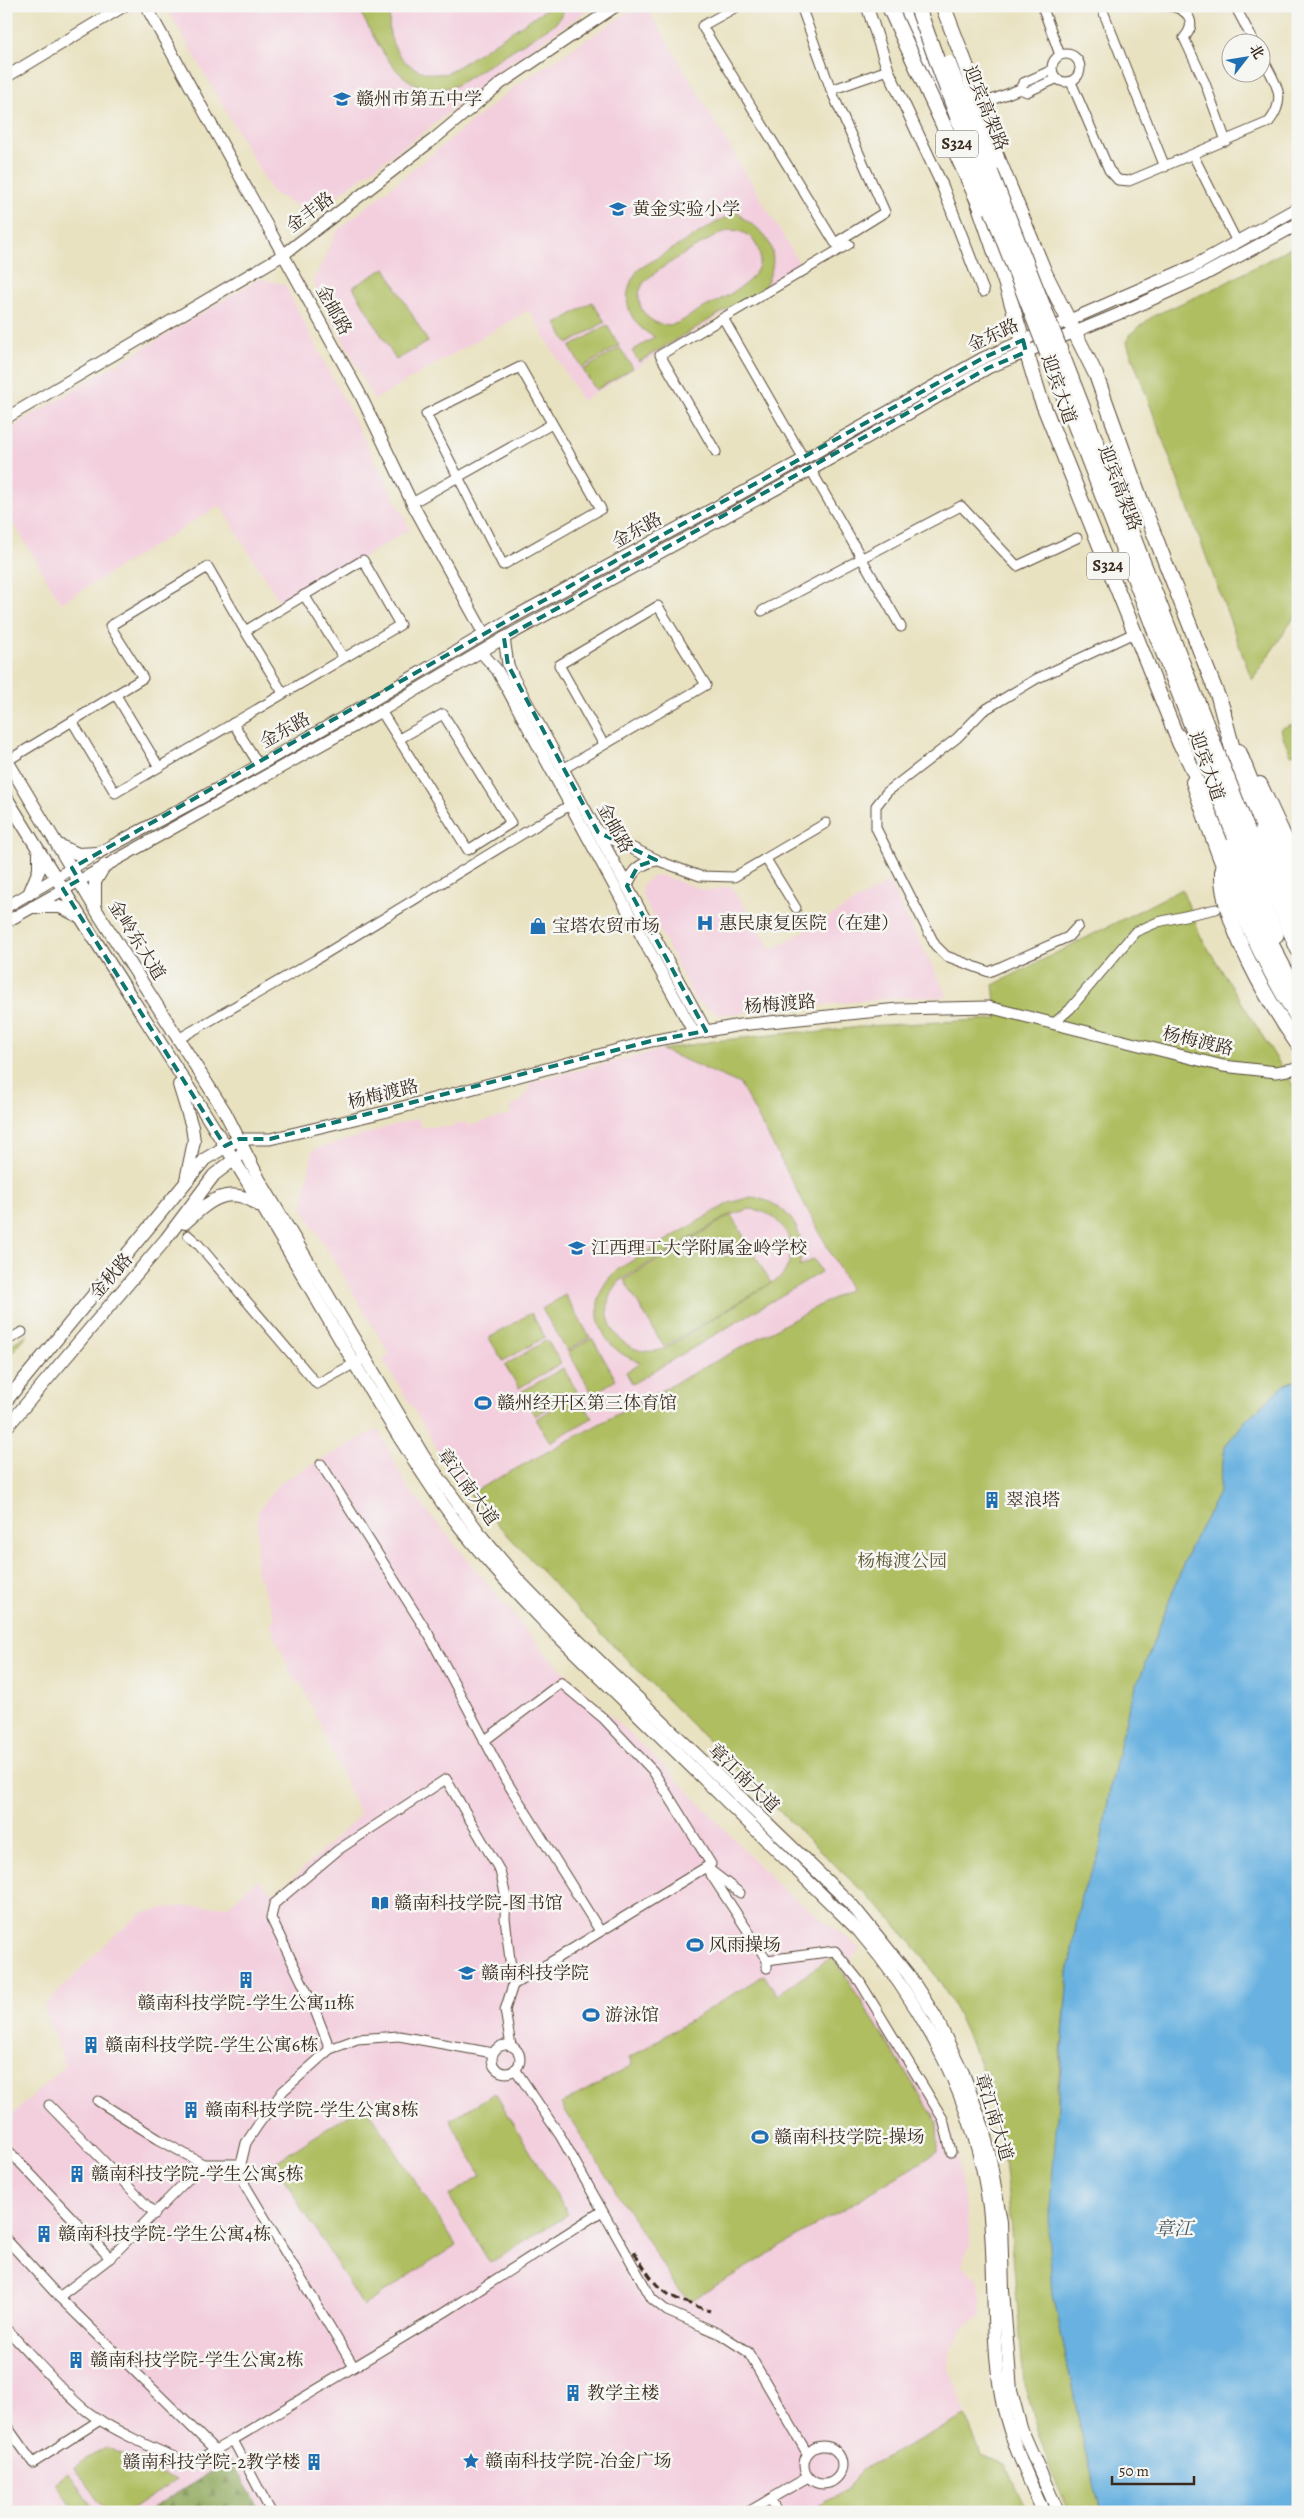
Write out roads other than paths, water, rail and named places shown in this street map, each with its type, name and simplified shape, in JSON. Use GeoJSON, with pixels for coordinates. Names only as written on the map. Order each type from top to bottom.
{"type":"FeatureCollection","features":[{"type":"Feature","properties":{"kind":"highway"},"geometry":{"type":"LineString","coordinates":[[889,6],[1041,337]]}},
{"type":"Feature","properties":{"kind":"highway","name":"迎宾高架路"},"geometry":{"type":"LineString","coordinates":[[917,6],[1041,337],[1241,835],[1298,949]]}},
{"type":"Feature","properties":{"kind":"highway","name":"迎宾高架路"},"geometry":{"type":"LineString","coordinates":[[926,6],[1034,278],[1124,518],[1241,835],[1286,972]]}},
{"type":"Feature","properties":{"kind":"highway"},"geometry":{"type":"LineString","coordinates":[[945,8],[992,144],[1034,278]]}},
{"type":"Feature","properties":{"kind":"highway"},"geometry":{"type":"LineString","coordinates":[[1220,702],[1242,781],[1298,928]]}},
{"type":"Feature","properties":{"kind":"highway"},"geometry":{"type":"LineString","coordinates":[[1177,735],[1209,803],[1246,897],[1298,995]]}},
{"type":"Feature","properties":{"kind":"main road","name":"迎宾大道"},"geometry":{"type":"LineString","coordinates":[[902,6],[957,144],[1006,285],[1040,397],[1134,633],[1177,735],[1222,863],[1248,926],[1286,972]]}},
{"type":"Feature","properties":{"kind":"main road","name":"迎宾大道"},"geometry":{"type":"LineString","coordinates":[[945,8],[976,106],[1045,273],[1096,375],[1142,503],[1298,898]]}},
{"type":"Feature","properties":{"kind":"main road","name":"金东路"},"geometry":{"type":"LineString","coordinates":[[1120,298],[1194,266],[1298,208]]}},
{"type":"Feature","properties":{"kind":"main road","name":"金东路"},"geometry":{"type":"LineString","coordinates":[[1124,312],[1198,278],[1298,224]]}},
{"type":"Feature","properties":{"kind":"main road"},"geometry":{"type":"LineString","coordinates":[[1220,702],[1298,866]]}},
{"type":"Feature","properties":{"kind":"main road","name":"金岭东大道"},"geometry":{"type":"LineString","coordinates":[[7,760],[98,913],[180,1038],[239,1140]]}},
{"type":"Feature","properties":{"kind":"main road","name":"金岭东大道"},"geometry":{"type":"LineString","coordinates":[[6,797],[173,1066],[225,1146]]}},
{"type":"Feature","properties":{"kind":"main road"},"geometry":{"type":"LineString","coordinates":[[57,844],[78,854],[98,853]]}},
{"type":"Feature","properties":{"kind":"main road"},"geometry":{"type":"LineString","coordinates":[[29,894],[39,870],[39,851]]}},
{"type":"Feature","properties":{"kind":"main road"},"geometry":{"type":"LineString","coordinates":[[1222,863],[1224,900],[1237,933],[1256,972],[1298,1044]]}},
{"type":"Feature","properties":{"kind":"main road"},"geometry":{"type":"LineString","coordinates":[[98,913],[93,890],[97,876],[105,865]]}},
{"type":"Feature","properties":{"kind":"main road"},"geometry":{"type":"LineString","coordinates":[[33,907],[60,907],[80,917]]}},
{"type":"Feature","properties":{"kind":"main road","name":"S324"},"geometry":{"type":"LineString","coordinates":[[1286,972],[1298,1019]]}},
{"type":"Feature","properties":{"kind":"main road"},"geometry":{"type":"LineString","coordinates":[[173,1066],[193,1134],[193,1148],[186,1182]]}},
{"type":"Feature","properties":{"kind":"main road","name":"金秋路"},"geometry":{"type":"LineString","coordinates":[[6,1401],[205,1159],[225,1146],[239,1140]]}},
{"type":"Feature","properties":{"kind":"main road","name":"章江南大道"},"geometry":{"type":"LineString","coordinates":[[239,1140],[360,1360]]}},
{"type":"Feature","properties":{"kind":"main road","name":"章江南大道"},"geometry":{"type":"LineString","coordinates":[[225,1146],[260,1206],[478,1541],[563,1626],[852,1905],[879,1945],[938,2047],[955,2084],[972,2129],[989,2206],[1001,2395],[1023,2466],[1044,2512]]}},
{"type":"Feature","properties":{"kind":"main road","name":"金秋路"},"geometry":{"type":"LineString","coordinates":[[6,1428],[166,1239],[214,1175],[233,1159],[245,1152]]}},
{"type":"Feature","properties":{"kind":"main road"},"geometry":{"type":"LineString","coordinates":[[166,1239],[208,1203],[223,1196],[239,1194],[247,1196],[260,1206]]}},
{"type":"Feature","properties":{"kind":"main road","name":"章江南大道"},"geometry":{"type":"LineString","coordinates":[[879,1945],[908,1974],[944,2034],[963,2073],[982,2127],[995,2181],[1001,2222],[1003,2290],[1011,2391],[1022,2428],[1058,2512]]}},
{"type":"Feature","properties":{"kind":"street"},"geometry":{"type":"LineString","coordinates":[[6,77],[124,6]]}},
{"type":"Feature","properties":{"kind":"street","name":"金邮路"},"geometry":{"type":"LineString","coordinates":[[146,6],[360,394],[412,503],[484,634]]}},
{"type":"Feature","properties":{"kind":"street","name":"金丰路"},"geometry":{"type":"LineString","coordinates":[[6,418],[284,255],[434,139],[500,84],[616,6]]}},
{"type":"Feature","properties":{"kind":"street"},"geometry":{"type":"LineString","coordinates":[[738,6],[702,26],[835,243],[884,212],[831,90],[801,6]]}},
{"type":"Feature","properties":{"kind":"street"},"geometry":{"type":"LineString","coordinates":[[867,6],[888,70],[942,185],[982,291]]}},
{"type":"Feature","properties":{"kind":"street"},"geometry":{"type":"LineString","coordinates":[[1042,6],[1060,55]]}},
{"type":"Feature","properties":{"kind":"street"},"geometry":{"type":"LineString","coordinates":[[1101,6],[1165,167]]}},
{"type":"Feature","properties":{"kind":"street"},"geometry":{"type":"LineString","coordinates":[[1168,6],[1180,8],[1189,16],[1190,28],[1184,38],[1205,83],[1226,140]]}},
{"type":"Feature","properties":{"kind":"street"},"geometry":{"type":"LineString","coordinates":[[1235,6],[1249,32]]}},
{"type":"Feature","properties":{"kind":"street"},"geometry":{"type":"LineString","coordinates":[[1060,55],[1071,55],[1080,64],[1080,72],[1071,82],[1063,82],[1056,79],[1052,70],[1053,61],[1060,55]]}},
{"type":"Feature","properties":{"kind":"street"},"geometry":{"type":"LineString","coordinates":[[831,90],[888,70]]}},
{"type":"Feature","properties":{"kind":"street"},"geometry":{"type":"LineString","coordinates":[[1020,89],[1023,82],[1052,70]]}},
{"type":"Feature","properties":{"kind":"street"},"geometry":{"type":"LineString","coordinates":[[1071,82],[1103,158],[1118,180],[1129,181],[1269,122],[1276,113],[1280,103],[1279,90],[1272,76]]}},
{"type":"Feature","properties":{"kind":"street"},"geometry":{"type":"LineString","coordinates":[[976,106],[1020,89],[1027,92],[1056,79]]}},
{"type":"Feature","properties":{"kind":"street"},"geometry":{"type":"LineString","coordinates":[[1193,155],[1237,242]]}},
{"type":"Feature","properties":{"kind":"street"},"geometry":{"type":"LineString","coordinates":[[716,452],[660,355],[849,244]]}},
{"type":"Feature","properties":{"kind":"street","name":"金东路"},"geometry":{"type":"LineString","coordinates":[[6,907],[98,853],[259,765],[484,634],[804,459],[983,358],[1025,346],[1072,326],[1120,298]]}},
{"type":"Feature","properties":{"kind":"street","name":"金东路"},"geometry":{"type":"LineString","coordinates":[[1072,326],[1124,312]]}},
{"type":"Feature","properties":{"kind":"street"},"geometry":{"type":"LineString","coordinates":[[722,318],[804,459]]}},
{"type":"Feature","properties":{"kind":"street","name":"金东路"},"geometry":{"type":"LineString","coordinates":[[6,922],[381,711],[504,638],[811,470],[1025,346]]}},
{"type":"Feature","properties":{"kind":"street"},"geometry":{"type":"LineString","coordinates":[[520,367],[601,509],[503,565],[458,477],[426,414],[520,367]]}},
{"type":"Feature","properties":{"kind":"street"},"geometry":{"type":"LineString","coordinates":[[412,503],[552,424]]}},
{"type":"Feature","properties":{"kind":"street"},"geometry":{"type":"LineString","coordinates":[[811,470],[901,627]]}},
{"type":"Feature","properties":{"kind":"street"},"geometry":{"type":"LineString","coordinates":[[762,611],[961,506],[1017,566],[1077,538]]}},
{"type":"Feature","properties":{"kind":"street"},"geometry":{"type":"LineString","coordinates":[[72,721],[115,793],[400,625],[363,560],[245,631]]}},
{"type":"Feature","properties":{"kind":"street"},"geometry":{"type":"LineString","coordinates":[[7,760],[143,678],[110,626],[208,567],[284,693]]}},
{"type":"Feature","properties":{"kind":"street"},"geometry":{"type":"LineString","coordinates":[[304,596],[343,657]]}},
{"type":"Feature","properties":{"kind":"street"},"geometry":{"type":"LineString","coordinates":[[563,769],[604,745],[706,685],[658,606],[559,665],[604,745]]}},
{"type":"Feature","properties":{"kind":"street"},"geometry":{"type":"LineString","coordinates":[[1078,926],[1068,937],[1061,941],[989,972],[946,956],[935,946],[876,828],[876,806],[887,792],[958,738],[983,711],[1036,680],[1134,633]]}},
{"type":"Feature","properties":{"kind":"street","name":"金邮路"},"geometry":{"type":"LineString","coordinates":[[504,638],[508,665],[514,679],[563,769],[575,802],[598,832],[700,1032]]}},
{"type":"Feature","properties":{"kind":"street","name":"金邮路"},"geometry":{"type":"LineString","coordinates":[[481,652],[497,670],[575,802],[700,1032]]}},
{"type":"Feature","properties":{"kind":"street"},"geometry":{"type":"LineString","coordinates":[[116,694],[159,767]]}},
{"type":"Feature","properties":{"kind":"street"},"geometry":{"type":"LineString","coordinates":[[381,711],[468,850],[511,823],[443,714],[399,739]]}},
{"type":"Feature","properties":{"kind":"street"},"geometry":{"type":"LineString","coordinates":[[233,723],[259,765]]}},
{"type":"Feature","properties":{"kind":"street"},"geometry":{"type":"LineString","coordinates":[[180,1038],[314,960],[575,802]]}},
{"type":"Feature","properties":{"kind":"street"},"geometry":{"type":"LineString","coordinates":[[598,832],[656,860],[700,876],[734,877],[826,823]]}},
{"type":"Feature","properties":{"kind":"street"},"geometry":{"type":"LineString","coordinates":[[766,859],[796,908]]}},
{"type":"Feature","properties":{"kind":"street"},"geometry":{"type":"LineString","coordinates":[[627,886],[630,877],[638,866],[656,860]]}},
{"type":"Feature","properties":{"kind":"street"},"geometry":{"type":"LineString","coordinates":[[1053,1024],[1070,1009],[1136,932],[1158,922],[1216,910]]}},
{"type":"Feature","properties":{"kind":"street","name":"杨梅渡路"},"geometry":{"type":"LineString","coordinates":[[239,1140],[270,1139],[384,1112],[651,1041],[740,1024],[898,1009],[988,1007],[1223,1066],[1276,1072],[1298,1068]]}},
{"type":"Feature","properties":{"kind":"street","name":"杨梅渡路"},"geometry":{"type":"LineString","coordinates":[[245,1152],[270,1139]]}},
{"type":"Feature","properties":{"kind":"street"},"geometry":{"type":"LineString","coordinates":[[188,1235],[198,1244],[317,1384],[360,1360]]}},
{"type":"Feature","properties":{"kind":"street"},"geometry":{"type":"LineString","coordinates":[[6,1341],[22,1332]]}},
{"type":"Feature","properties":{"kind":"street"},"geometry":{"type":"LineString","coordinates":[[321,1464],[429,1635],[484,1741],[600,1931]]}},
{"type":"Feature","properties":{"kind":"street"},"geometry":{"type":"LineString","coordinates":[[484,1741],[561,1683],[603,1718],[653,1771],[711,1864],[513,1985]]}},
{"type":"Feature","properties":{"kind":"street"},"geometry":{"type":"LineString","coordinates":[[330,2049],[313,2005],[271,1918],[274,1904],[338,1850],[446,1779],[500,1871],[506,1897],[505,1918],[513,1985],[505,2010],[511,2046]]}},
{"type":"Feature","properties":{"kind":"street"},"geometry":{"type":"LineString","coordinates":[[706,1867],[740,1893]]}},
{"type":"Feature","properties":{"kind":"street"},"geometry":{"type":"LineString","coordinates":[[706,1867],[767,1964],[834,1951],[860,1982],[943,2119],[951,2152]]}},
{"type":"Feature","properties":{"kind":"street"},"geometry":{"type":"LineString","coordinates":[[354,2367],[246,2186],[241,2164],[246,2143],[283,2091],[330,2049],[357,2039],[399,2036],[493,2053]]}},
{"type":"Feature","properties":{"kind":"street"},"geometry":{"type":"LineString","coordinates":[[502,2045],[511,2046],[517,2051],[520,2058],[515,2069],[506,2072],[497,2070],[492,2062],[493,2053],[502,2045]]}},
{"type":"Feature","properties":{"kind":"street"},"geometry":{"type":"LineString","coordinates":[[515,2069],[560,2137],[652,2298],[667,2311],[720,2334],[748,2352],[808,2453]]}},
{"type":"Feature","properties":{"kind":"street"},"geometry":{"type":"LineString","coordinates":[[98,2101],[158,2139],[203,2164],[241,2164]]}},
{"type":"Feature","properties":{"kind":"street"},"geometry":{"type":"LineString","coordinates":[[49,2105],[155,2214]]}},
{"type":"Feature","properties":{"kind":"street"},"geometry":{"type":"LineString","coordinates":[[6,2148],[110,2258]]}},
{"type":"Feature","properties":{"kind":"street"},"geometry":{"type":"LineString","coordinates":[[59,2297],[110,2258],[203,2164]]}},
{"type":"Feature","properties":{"kind":"street"},"geometry":{"type":"LineString","coordinates":[[6,2329],[84,2409],[100,2420],[173,2457],[192,2463],[354,2367],[602,2211]]}},
{"type":"Feature","properties":{"kind":"street"},"geometry":{"type":"LineString","coordinates":[[6,2239],[59,2297],[214,2449]]}},
{"type":"Feature","properties":{"kind":"street"},"geometry":{"type":"LineString","coordinates":[[6,2425],[33,2463],[100,2420]]}},
{"type":"Feature","properties":{"kind":"street"},"geometry":{"type":"LineString","coordinates":[[232,2440],[271,2512]]}},
{"type":"Feature","properties":{"kind":"street"},"geometry":{"type":"LineString","coordinates":[[816,2446],[832,2447],[839,2454],[842,2466],[839,2477],[829,2483],[818,2484],[808,2477],[804,2467],[808,2453],[816,2446]]}},
{"type":"Feature","properties":{"kind":"street"},"geometry":{"type":"LineString","coordinates":[[748,2512],[808,2477]]}},
{"type":"Feature","properties":{"kind":"street"},"geometry":{"type":"LineString","coordinates":[[770,2499],[777,2512]]}},
{"type":"Feature","properties":{"kind":"water","name":"章江"},"geometry":{"type":"Polygon","coordinates":[[[1298,1380],[1298,2512],[1101,2512],[1078,2417],[1053,2293],[1048,2234],[1068,1974],[1081,1896],[1099,1855],[1110,1789],[1129,1706],[1190,1547],[1219,1493],[1225,1446],[1247,1419],[1286,1384],[1298,1380]]]}},
{"type":"Feature","properties":{"kind":"railway"},"geometry":{"type":"LineString","coordinates":[[634,2252],[650,2277],[664,2291],[682,2301],[710,2311]]}},
{"type":"Feature","properties":{"kind":"place","name":"赣州市第五中学"},"geometry":{"type":"Point","coordinates":[342,99]}},
{"type":"Feature","properties":{"kind":"place","name":"黄金实验小学"},"geometry":{"type":"Point","coordinates":[618,209]}},
{"type":"Feature","properties":{"kind":"place","name":"惠民康复医院（在建）"},"geometry":{"type":"Point","coordinates":[705,923]}},
{"type":"Feature","properties":{"kind":"place","name":"宝塔农贸市场"},"geometry":{"type":"Point","coordinates":[538,926]}},
{"type":"Feature","properties":{"kind":"place","name":"江西理工大学附属金岭学校"},"geometry":{"type":"Point","coordinates":[577,1248]}},
{"type":"Feature","properties":{"kind":"place","name":"赣州经开区第三体育馆"},"geometry":{"type":"Point","coordinates":[483,1403]}},
{"type":"Feature","properties":{"kind":"place","name":"翠浪塔"},"geometry":{"type":"Point","coordinates":[992,1500]}},
{"type":"Feature","properties":{"kind":"place","name":"赣南科技学院-图书馆"},"geometry":{"type":"Point","coordinates":[380,1903]}},
{"type":"Feature","properties":{"kind":"place","name":"风雨操场"},"geometry":{"type":"Point","coordinates":[695,1945]}},
{"type":"Feature","properties":{"kind":"place","name":"赣南科技学院"},"geometry":{"type":"Point","coordinates":[467,1973]}},
{"type":"Feature","properties":{"kind":"place","name":"赣南科技学院-学生公寓11栋"},"geometry":{"type":"Point","coordinates":[246,1980]}},
{"type":"Feature","properties":{"kind":"place","name":"游泳馆"},"geometry":{"type":"Point","coordinates":[591,2015]}},
{"type":"Feature","properties":{"kind":"place","name":"赣南科技学院-学生公寓6栋"},"geometry":{"type":"Point","coordinates":[91,2045]}},
{"type":"Feature","properties":{"kind":"place","name":"赣南科技学院-学生公寓8栋"},"geometry":{"type":"Point","coordinates":[191,2110]}},
{"type":"Feature","properties":{"kind":"place","name":"赣南科技学院-操场"},"geometry":{"type":"Point","coordinates":[760,2137]}},
{"type":"Feature","properties":{"kind":"place","name":"赣南科技学院-学生公寓5栋"},"geometry":{"type":"Point","coordinates":[77,2174]}},
{"type":"Feature","properties":{"kind":"place","name":"赣南科技学院-学生公寓4栋"},"geometry":{"type":"Point","coordinates":[44,2234]}},
{"type":"Feature","properties":{"kind":"place","name":"赣南科技学院-学生公寓2栋"},"geometry":{"type":"Point","coordinates":[76,2360]}},
{"type":"Feature","properties":{"kind":"place","name":"教学主楼"},"geometry":{"type":"Point","coordinates":[573,2393]}},
{"type":"Feature","properties":{"kind":"place","name":"赣南科技学院-冶金广场"},"geometry":{"type":"Point","coordinates":[471,2461]}},
{"type":"Feature","properties":{"kind":"place","name":"赣南科技学院-2教学楼"},"geometry":{"type":"Point","coordinates":[314,2462]}},
{"type":"Feature","properties":{"kind":"park label","name":"杨梅渡公园"},"geometry":{"type":"Point","coordinates":[902,1561]}}]}
